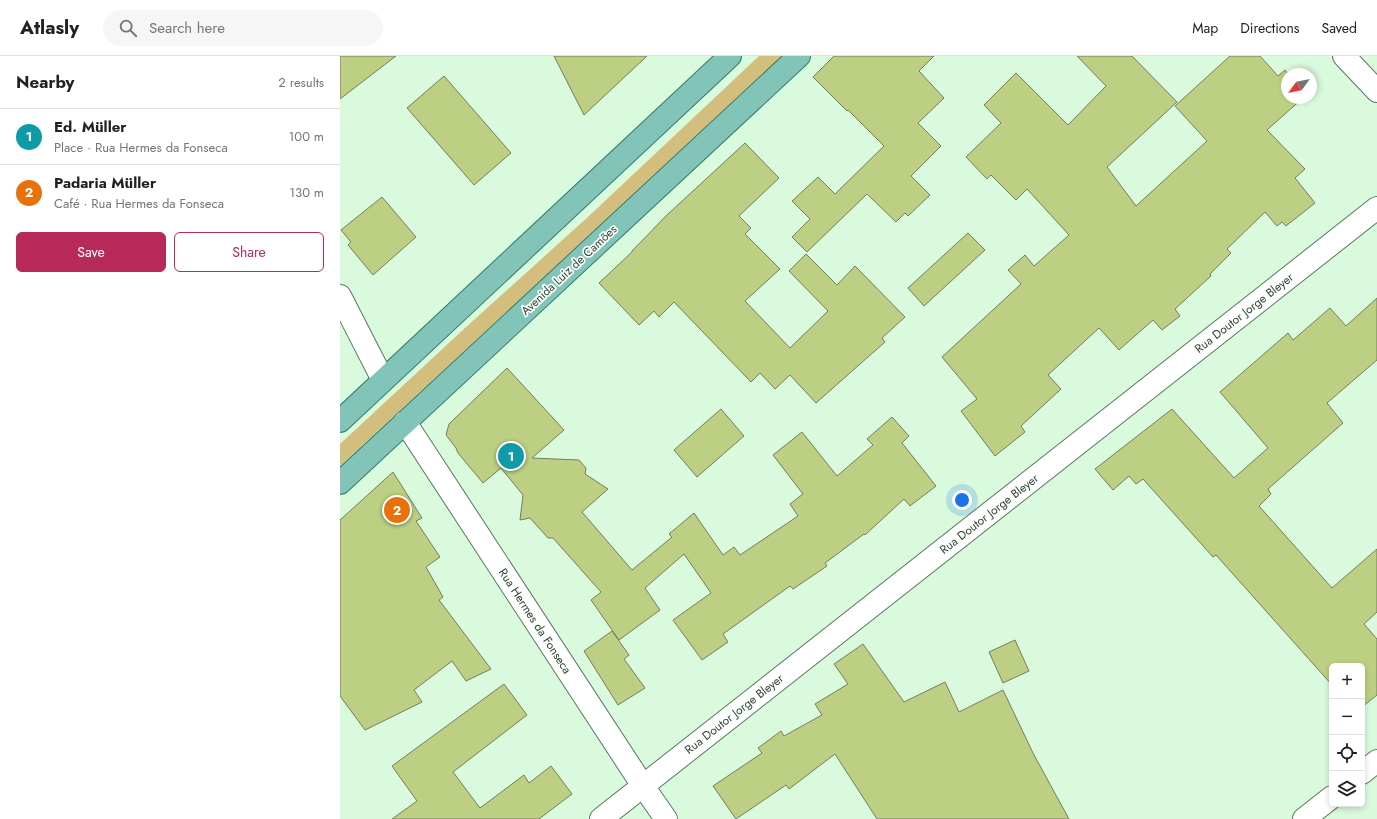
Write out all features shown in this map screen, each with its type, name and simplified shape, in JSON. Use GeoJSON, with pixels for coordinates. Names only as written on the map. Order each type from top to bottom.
{"type":"FeatureCollection","features":[{"type":"Feature","properties":{"kind":"main road"},"geometry":{"type":"LineString","coordinates":[[340,420],[730,56]]}},
{"type":"Feature","properties":{"kind":"main road","name":"Avenida Luiz de Camões"},"geometry":{"type":"LineString","coordinates":[[340,483],[798,56]]}},
{"type":"Feature","properties":{"kind":"street"},"geometry":{"type":"LineString","coordinates":[[1344,56],[1377,91]]}},
{"type":"Feature","properties":{"kind":"street","name":"Rua Doutor Jorge Bleyer"},"geometry":{"type":"LineString","coordinates":[[601,819],[1377,208]]}},
{"type":"Feature","properties":{"kind":"street"},"geometry":{"type":"LineString","coordinates":[[340,296],[383,380]]}},
{"type":"Feature","properties":{"kind":"street","name":"Rua Hermes da Fonseca"},"geometry":{"type":"LineString","coordinates":[[406,422],[642,786],[666,819]]}},
{"type":"Feature","properties":{"kind":"street"},"geometry":{"type":"LineString","coordinates":[[1364,771],[1377,761]]}},
{"type":"Feature","properties":{"kind":"street"},"geometry":{"type":"LineString","coordinates":[[1304,819],[1329,799]]}},
{"type":"Feature","properties":{"kind":"shaded area"},"geometry":{"type":"Polygon","coordinates":[[[759,56],[783,56],[340,466],[340,444],[589,216],[759,56]]]}},
{"type":"Feature","properties":{"kind":"building"},"geometry":{"type":"Polygon","coordinates":[[[340,56],[396,56],[340,99],[340,56]]]}},
{"type":"Feature","properties":{"kind":"building"},"geometry":{"type":"Polygon","coordinates":[[[554,56],[647,56],[584,115],[554,56]]]}},
{"type":"Feature","properties":{"kind":"building"},"geometry":{"type":"Polygon","coordinates":[[[834,56],[934,56],[919,71],[944,98],[918,123],[941,146],[911,176],[930,195],[908,216],[905,213],[896,222],[867,194],[807,252],[792,237],[810,219],[792,201],[818,177],[835,194],[884,146],[813,77],[834,56]]]}},
{"type":"Feature","properties":{"kind":"building"},"geometry":{"type":"Polygon","coordinates":[[[1077,56],[1132,56],[1177,102],[1107,167],[1136,206],[1207,141],[1175,106],[1230,56],[1260,56],[1278,76],[1281,73],[1281,104],[1296,104],[1267,130],[1305,169],[1295,178],[1315,203],[1286,226],[1282,222],[1277,226],[1265,212],[1227,249],[1231,253],[1210,274],[1211,276],[1175,309],[1180,316],[1162,330],[1153,320],[1119,350],[1099,328],[1048,375],[1061,389],[1021,426],[1025,432],[995,456],[961,411],[977,399],[942,357],[1021,284],[1008,270],[1025,255],[1034,266],[1069,235],[1027,189],[1016,200],[991,175],[987,179],[966,157],[1001,123],[984,105],[1016,73],[1068,125],[1106,86],[1077,56]]]}},
{"type":"Feature","properties":{"kind":"building"},"geometry":{"type":"Polygon","coordinates":[[[444,76],[511,153],[474,185],[407,108],[444,76]]]}},
{"type":"Feature","properties":{"kind":"building"},"geometry":{"type":"Polygon","coordinates":[[[745,143],[779,178],[739,216],[751,228],[745,234],[780,269],[745,301],[790,348],[828,311],[789,271],[806,254],[837,285],[855,266],[905,317],[882,338],[885,342],[816,403],[790,375],[775,389],[760,373],[751,382],[674,302],[659,317],[654,311],[639,325],[599,283],[632,252],[667,215],[745,143]]]}},
{"type":"Feature","properties":{"kind":"building"},"geometry":{"type":"Polygon","coordinates":[[[382,197],[416,237],[373,275],[348,245],[351,242],[341,230],[382,197]]]}},
{"type":"Feature","properties":{"kind":"building"},"geometry":{"type":"Polygon","coordinates":[[[968,233],[985,250],[924,306],[908,288],[968,233]]]}},
{"type":"Feature","properties":{"kind":"building"},"geometry":{"type":"Polygon","coordinates":[[[1377,298],[1377,360],[1327,403],[1343,423],[1268,489],[1271,494],[1259,506],[1332,588],[1377,549],[1377,612],[1364,624],[1377,639],[1377,695],[1365,705],[1365,663],[1329,663],[1329,682],[1216,555],[1213,557],[1143,479],[1136,484],[1129,476],[1113,490],[1095,469],[1172,409],[1234,478],[1268,448],[1220,392],[1288,333],[1293,340],[1330,308],[1346,326],[1377,298]]]}},
{"type":"Feature","properties":{"kind":"building"},"geometry":{"type":"Polygon","coordinates":[[[507,368],[564,430],[532,458],[579,460],[586,468],[585,474],[608,489],[582,512],[632,570],[672,537],[669,534],[694,513],[723,555],[734,547],[740,555],[798,516],[790,504],[803,494],[773,455],[802,432],[837,476],[873,445],[867,439],[892,417],[909,436],[902,443],[936,486],[910,506],[904,499],[865,535],[864,534],[825,563],[827,566],[793,589],[790,586],[723,634],[728,642],[702,660],[673,620],[711,593],[684,554],[645,588],[660,610],[619,640],[591,600],[601,592],[553,538],[548,538],[530,518],[520,520],[523,495],[501,468],[483,483],[458,453],[446,435],[449,424],[507,368]]]}},
{"type":"Feature","properties":{"kind":"building"},"geometry":{"type":"Polygon","coordinates":[[[721,409],[744,436],[697,477],[674,450],[721,409]]]}},
{"type":"Feature","properties":{"kind":"building"},"geometry":{"type":"Polygon","coordinates":[[[393,472],[422,518],[416,521],[440,557],[426,567],[443,597],[439,600],[491,669],[466,681],[452,661],[414,690],[422,702],[365,730],[340,696],[340,520],[393,472]]]}},
{"type":"Feature","properties":{"kind":"building"},"geometry":{"type":"Polygon","coordinates":[[[612,631],[629,655],[624,659],[645,688],[618,705],[584,651],[612,631]]]}},
{"type":"Feature","properties":{"kind":"building"},"geometry":{"type":"Polygon","coordinates":[[[1015,640],[1029,671],[1003,683],[989,652],[1015,640]]]}},
{"type":"Feature","properties":{"kind":"building"},"geometry":{"type":"Polygon","coordinates":[[[863,644],[904,702],[945,682],[959,712],[1003,690],[1033,753],[1069,819],[877,819],[835,754],[789,789],[786,785],[736,819],[713,786],[762,753],[758,748],[781,731],[784,736],[822,715],[815,704],[848,684],[834,664],[863,644]]]}},
{"type":"Feature","properties":{"kind":"building"},"geometry":{"type":"Polygon","coordinates":[[[504,684],[527,715],[453,772],[480,808],[524,775],[529,783],[551,766],[572,794],[539,819],[392,819],[417,801],[392,766],[504,684]]]}},
{"type":"Feature","properties":{"kind":"place","name":"Ed. Müller"},"geometry":{"type":"Point","coordinates":[511,456]}},
{"type":"Feature","properties":{"kind":"place","name":"Padaria Müller"},"geometry":{"type":"Point","coordinates":[397,510]}}]}
